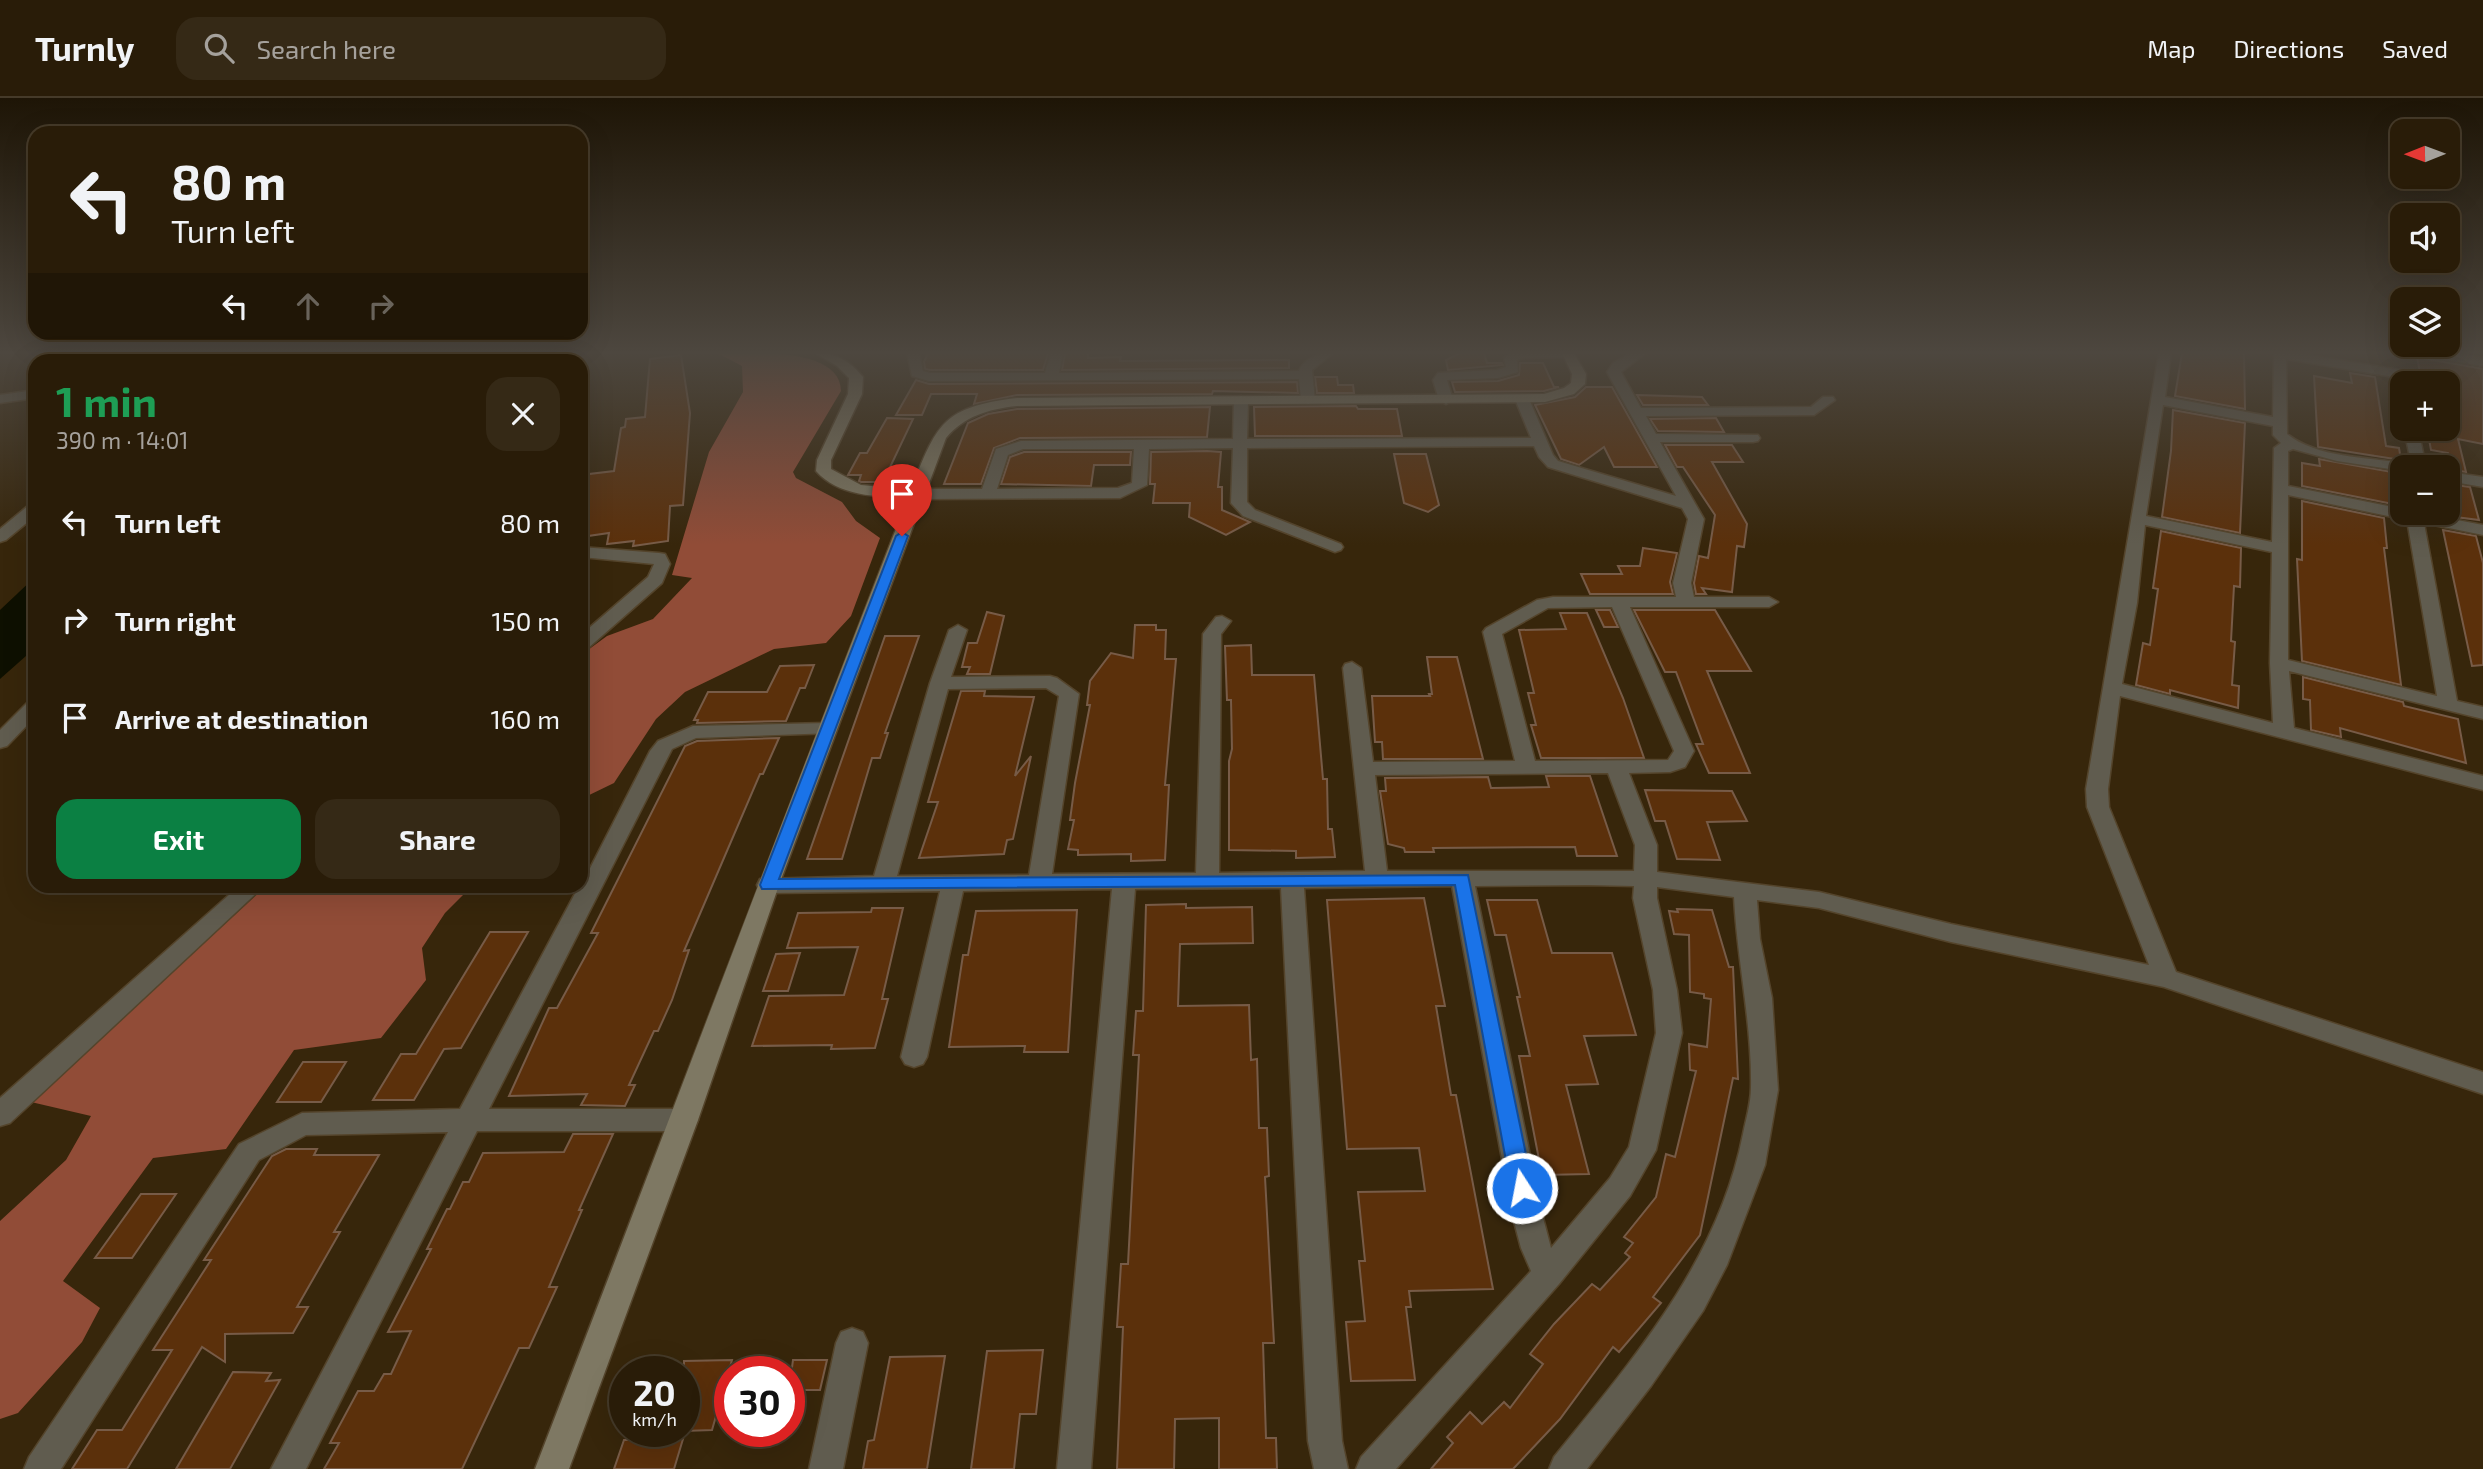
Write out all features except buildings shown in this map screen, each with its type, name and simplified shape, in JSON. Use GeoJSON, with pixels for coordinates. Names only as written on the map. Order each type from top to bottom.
{"type":"FeatureCollection","features":[{"type":"Feature","properties":{"kind":"street"},"geometry":{"type":"LineString","coordinates":[[844,417],[824,460],[824,471],[839,483],[863,492],[1120,493],[1139,485],[1142,445]]}},
{"type":"Feature","properties":{"kind":"street"},"geometry":{"type":"LineString","coordinates":[[552,1469],[684,1120],[768,885],[939,437],[960,417]]}},
{"type":"Feature","properties":{"kind":"street"},"geometry":{"type":"LineString","coordinates":[[1241,417],[1240,504],[1249,513],[1335,547]]}},
{"type":"Feature","properties":{"kind":"street"},"geometry":{"type":"LineString","coordinates":[[1529,417],[1546,457],[1553,464],[1691,506]]}},
{"type":"Feature","properties":{"kind":"street"},"geometry":{"type":"LineString","coordinates":[[1640,417],[1696,519],[1682,583],[1686,601]]}},
{"type":"Feature","properties":{"kind":"street"},"geometry":{"type":"LineString","coordinates":[[2155,417],[2097,789],[2098,807],[2166,978]]}},
{"type":"Feature","properties":{"kind":"street"},"geometry":{"type":"LineString","coordinates":[[2250,417],[2282,423]]}},
{"type":"Feature","properties":{"kind":"street"},"geometry":{"type":"LineString","coordinates":[[2282,417],[2280,435],[2292,445]]}},
{"type":"Feature","properties":{"kind":"street"},"geometry":{"type":"LineString","coordinates":[[1651,438],[1753,438]]}},
{"type":"Feature","properties":{"kind":"street"},"geometry":{"type":"LineString","coordinates":[[988,494],[1003,450],[1021,445],[1539,442]]}},
{"type":"Feature","properties":{"kind":"street"},"geometry":{"type":"LineString","coordinates":[[2284,732],[2279,663],[2281,448],[2292,445],[2390,464]]}},
{"type":"Feature","properties":{"kind":"street"},"geometry":{"type":"LineString","coordinates":[[2460,478],[2483,482]]}},
{"type":"Feature","properties":{"kind":"street"},"geometry":{"type":"LineString","coordinates":[[2280,489],[2390,512]]}},
{"type":"Feature","properties":{"kind":"street"},"geometry":{"type":"LineString","coordinates":[[0,537],[28,514]]}},
{"type":"Feature","properties":{"kind":"street"},"geometry":{"type":"LineString","coordinates":[[2138,519],[2280,549]]}},
{"type":"Feature","properties":{"kind":"street"},"geometry":{"type":"LineString","coordinates":[[2417,525],[2448,704]]}},
{"type":"Feature","properties":{"kind":"street"},"geometry":{"type":"LineString","coordinates":[[2457,525],[2483,530]]}},
{"type":"Feature","properties":{"kind":"street"},"geometry":{"type":"LineString","coordinates":[[588,553],[659,558],[662,564],[656,579],[588,639]]}},
{"type":"Feature","properties":{"kind":"street"},"geometry":{"type":"LineString","coordinates":[[1527,768],[1490,635],[1544,604],[1769,602]]}},
{"type":"Feature","properties":{"kind":"street"},"geometry":{"type":"LineString","coordinates":[[1364,769],[1617,769],[1671,766],[1678,762],[1684,751],[1619,603]]}},
{"type":"Feature","properties":{"kind":"street"},"geometry":{"type":"LineString","coordinates":[[1207,881],[1212,634],[1222,621]]}},
{"type":"Feature","properties":{"kind":"street"},"geometry":{"type":"LineString","coordinates":[[884,883],[940,683],[958,630]]}},
{"type":"Feature","properties":{"kind":"street"},"geometry":{"type":"LineString","coordinates":[[2279,663],[2483,713]]}},
{"type":"Feature","properties":{"kind":"street"},"geometry":{"type":"LineString","coordinates":[[1352,668],[1377,879]]}},
{"type":"Feature","properties":{"kind":"street"},"geometry":{"type":"LineString","coordinates":[[940,683],[1050,682],[1069,694],[1039,882]]}},
{"type":"Feature","properties":{"kind":"street"},"geometry":{"type":"LineString","coordinates":[[2111,690],[2124,690],[2483,783]]}},
{"type":"Feature","properties":{"kind":"street"},"geometry":{"type":"LineString","coordinates":[[0,742],[28,713]]}},
{"type":"Feature","properties":{"kind":"street"},"geometry":{"type":"LineString","coordinates":[[588,892],[665,745],[693,732],[827,729]]}},
{"type":"Feature","properties":{"kind":"street"},"geometry":{"type":"LineString","coordinates":[[1373,1469],[1548,1274],[1620,1187],[1642,1150],[1669,1033],[1665,990],[1646,907],[1643,879],[1646,845],[1617,769]]}},
{"type":"Feature","properties":{"kind":"street"},"geometry":{"type":"LineString","coordinates":[[768,885],[1377,879],[1669,880],[1819,900],[1951,933],[2166,978],[2483,1083]]}},
{"type":"Feature","properties":{"kind":"street"},"geometry":{"type":"LineString","coordinates":[[1462,879],[1527,1214],[1536,1248],[1548,1274]]}},
{"type":"Feature","properties":{"kind":"street"},"geometry":{"type":"LineString","coordinates":[[1292,880],[1324,1433],[1331,1469]]}},
{"type":"Feature","properties":{"kind":"street"},"geometry":{"type":"LineString","coordinates":[[1074,1469],[1124,881]]}},
{"type":"Feature","properties":{"kind":"street"},"geometry":{"type":"LineString","coordinates":[[914,1056],[954,882]]}},
{"type":"Feature","properties":{"kind":"street"},"geometry":{"type":"LineString","coordinates":[[1566,1469],[1640,1375],[1692,1301],[1712,1265],[1751,1165],[1765,1090],[1759,999],[1748,939],[1745,891]]}},
{"type":"Feature","properties":{"kind":"street"},"geometry":{"type":"LineString","coordinates":[[0,1115],[245,893]]}},
{"type":"Feature","properties":{"kind":"street"},"geometry":{"type":"LineString","coordinates":[[288,1469],[587,893]]}},
{"type":"Feature","properties":{"kind":"street"},"geometry":{"type":"LineString","coordinates":[[41,1469],[249,1152],[302,1124],[471,1120],[684,1120]]}},
{"type":"Feature","properties":{"kind":"street"},"geometry":{"type":"LineString","coordinates":[[826,1469],[852,1343]]}},
{"type":"Feature","properties":{"kind":"shaded area"},"geometry":{"type":"Polygon","coordinates":[[[729,417],[826,417],[793,472],[796,478],[842,502],[856,521],[880,538],[851,616],[826,643],[774,649],[685,692],[656,719],[614,783],[588,796],[588,650],[607,636],[653,619],[692,578],[672,575],[709,452],[729,417]]]}},
{"type":"Feature","properties":{"kind":"shaded area"},"geometry":{"type":"Polygon","coordinates":[[[28,584],[28,654],[0,679],[0,610],[28,584]]]}},
{"type":"Feature","properties":{"kind":"shaded area"},"geometry":{"type":"Polygon","coordinates":[[[258,893],[465,893],[445,913],[422,948],[426,980],[381,1038],[294,1050],[226,1149],[153,1158],[63,1281],[100,1308],[82,1342],[18,1413],[0,1419],[0,1221],[66,1160],[91,1116],[31,1102],[258,893]]]}},
{"type":"Feature","properties":{"kind":"route"},"geometry":{"type":"LineString","coordinates":[[902,536],[768,885],[1462,879],[1522,1188]]}}]}
